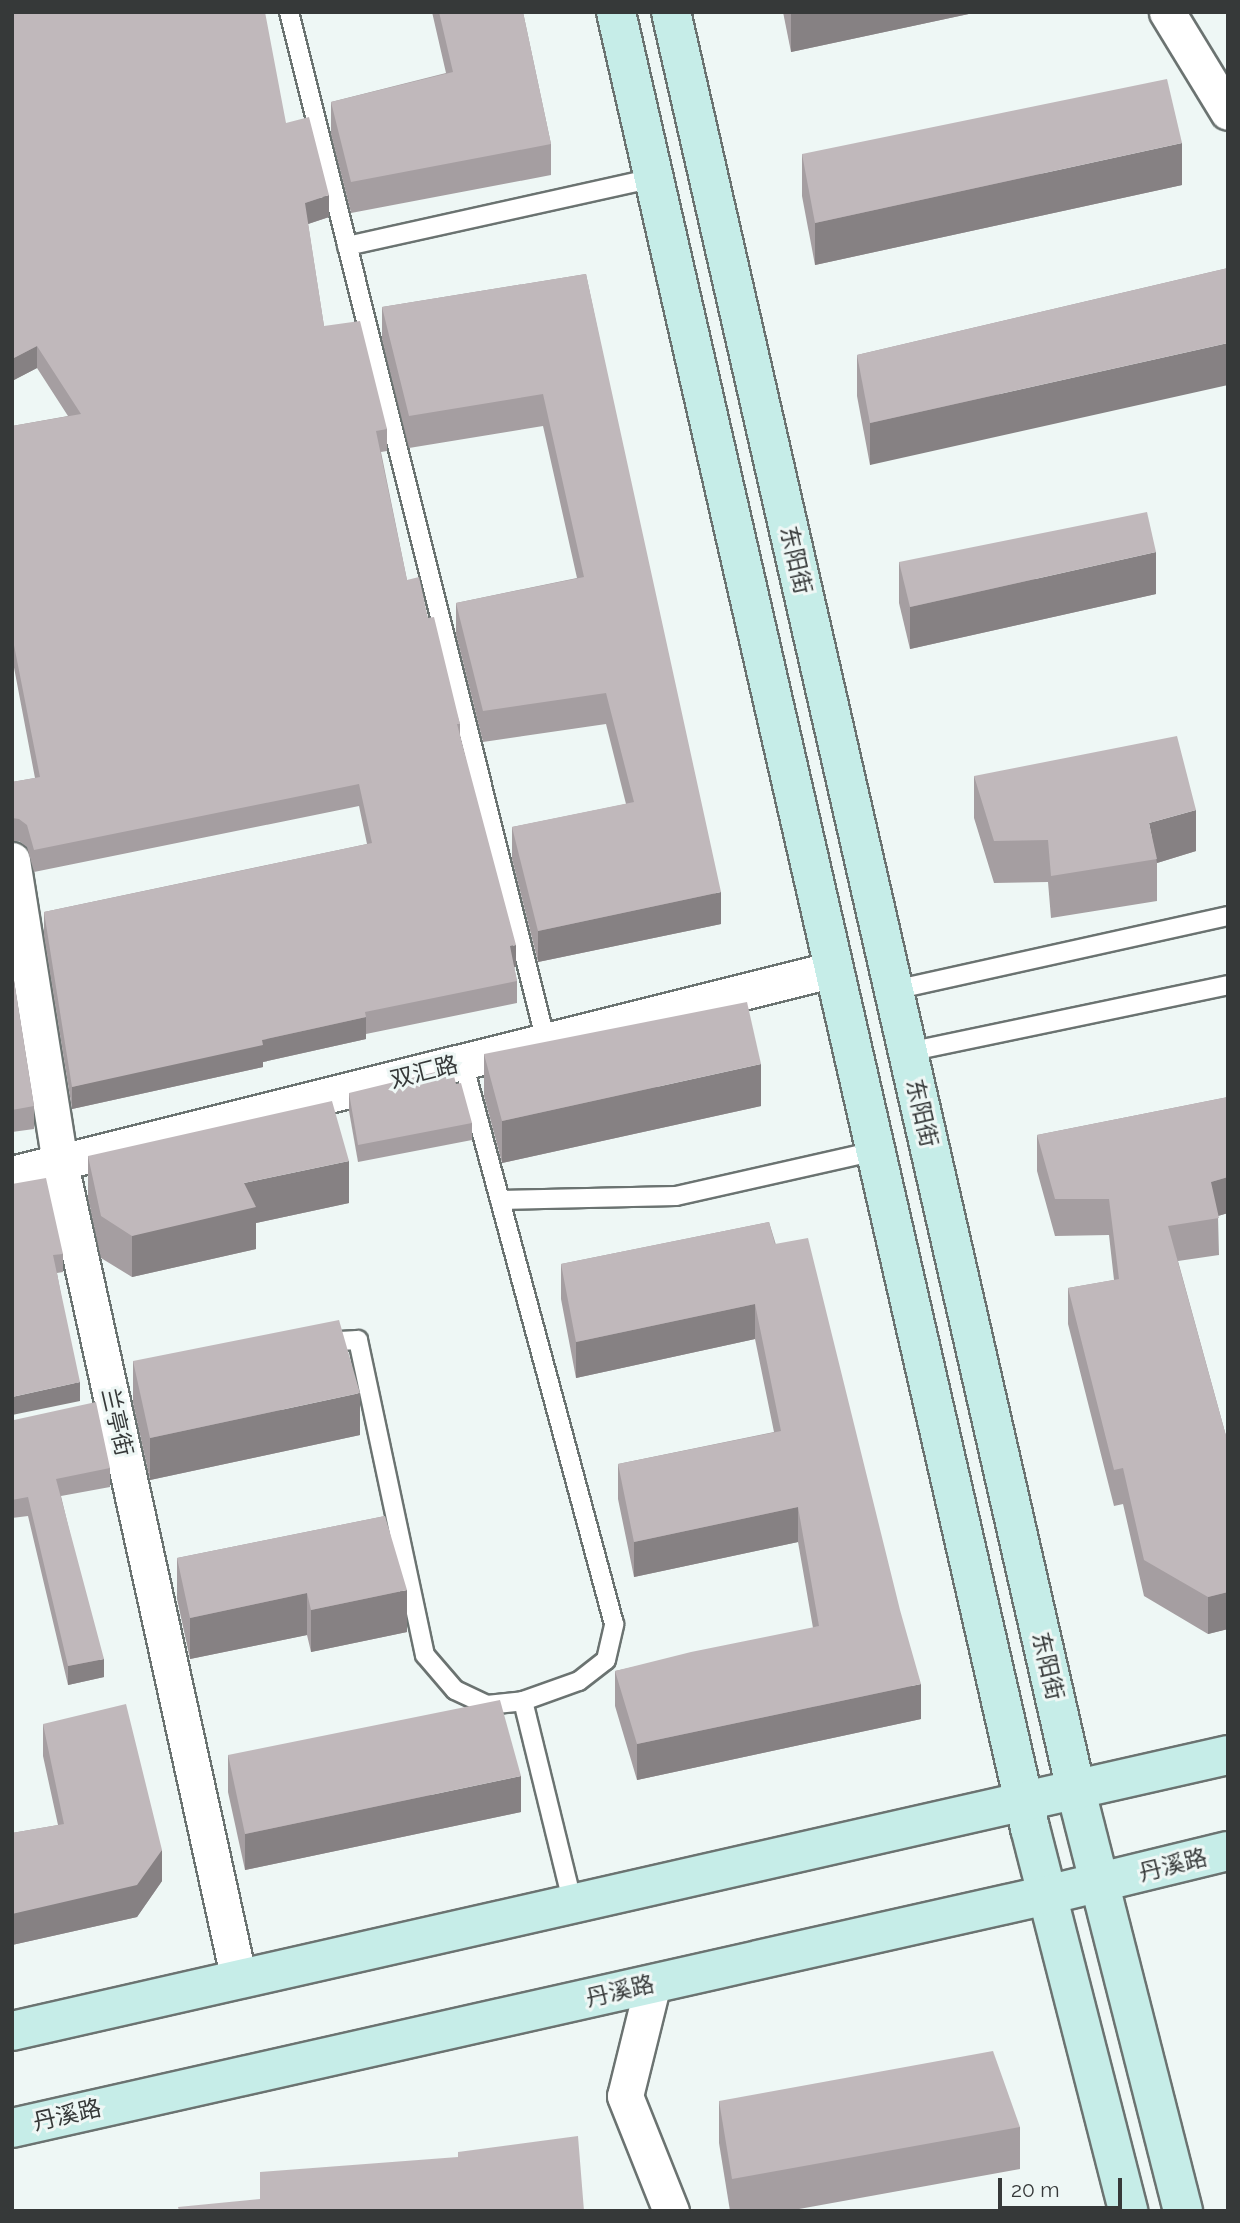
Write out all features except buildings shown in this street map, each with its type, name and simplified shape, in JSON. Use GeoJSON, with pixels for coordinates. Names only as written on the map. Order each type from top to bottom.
{"type":"FeatureCollection","features":[{"type":"Feature","properties":{"kind":"main road"},"geometry":{"type":"LineString","coordinates":[[616,12],[1024,1803],[1128,2211]]}},
{"type":"Feature","properties":{"kind":"main road","name":"东阳街"},"geometry":{"type":"LineString","coordinates":[[671,12],[1076,1791],[1183,2211]]}},
{"type":"Feature","properties":{"kind":"main road"},"geometry":{"type":"LineString","coordinates":[[12,2031],[1228,1755]]}},
{"type":"Feature","properties":{"kind":"main road","name":"丹溪路"},"geometry":{"type":"LineString","coordinates":[[12,2128],[1228,1852]]}},
{"type":"Feature","properties":{"kind":"street"},"geometry":{"type":"LineString","coordinates":[[1167,12],[1228,112]]}},
{"type":"Feature","properties":{"kind":"street","name":"兰亭街"},"geometry":{"type":"LineString","coordinates":[[12,860],[60,1164],[239,1980]]}},
{"type":"Feature","properties":{"kind":"street","name":"双汇路"},"geometry":{"type":"LineString","coordinates":[[12,1174],[834,969]]}},
{"type":"Feature","properties":{"kind":"street"},"geometry":{"type":"LineString","coordinates":[[653,1983],[625,2096],[671,2211]]}},
{"type":"Feature","properties":{"kind":"lane"},"geometry":{"type":"LineString","coordinates":[[289,12],[546,1042]]}},
{"type":"Feature","properties":{"kind":"lane"},"geometry":{"type":"LineString","coordinates":[[347,246],[654,178]]}},
{"type":"Feature","properties":{"kind":"lane"},"geometry":{"type":"LineString","coordinates":[[894,990],[1228,916]]}},
{"type":"Feature","properties":{"kind":"lane"},"geometry":{"type":"LineString","coordinates":[[908,1052],[1228,985]]}},
{"type":"Feature","properties":{"kind":"lane"},"geometry":{"type":"LineString","coordinates":[[308,1343],[358,1340],[425,1655],[455,1690],[487,1705],[523,1702],[579,1681],[606,1660],[614,1623],[463,1062]]}},
{"type":"Feature","properties":{"kind":"lane"},"geometry":{"type":"LineString","coordinates":[[500,1200],[676,1196],[876,1151]]}},
{"type":"Feature","properties":{"kind":"lane"},"geometry":{"type":"LineString","coordinates":[[523,1702],[573,1905]]}}]}
